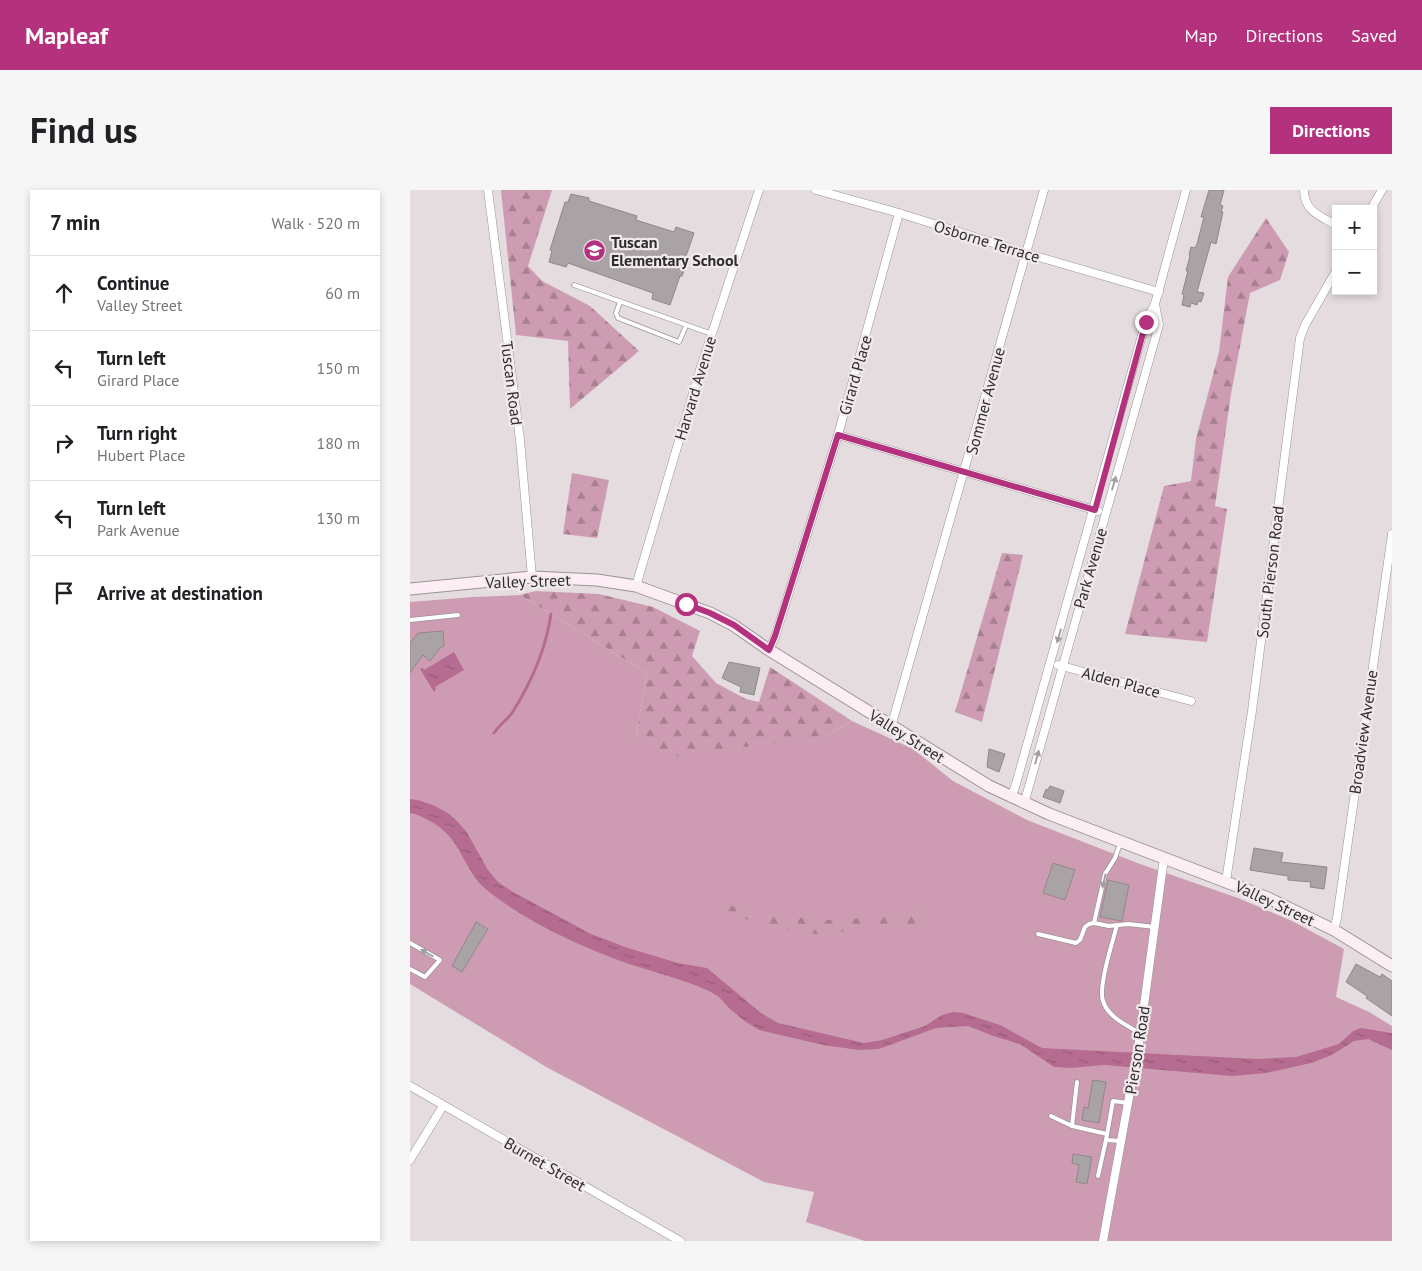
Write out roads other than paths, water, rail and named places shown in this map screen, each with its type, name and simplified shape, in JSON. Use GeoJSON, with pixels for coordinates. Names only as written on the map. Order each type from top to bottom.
{"type":"FeatureCollection","features":[{"type":"Feature","properties":{"kind":"main road","name":"Valley Street"},"geometry":{"type":"LineString","coordinates":[[410,589],[532,577],[597,580],[636,586],[710,613],[734,625],[769,650],[956,767],[1011,798],[1268,898],[1334,930],[1392,966]]}},
{"type":"Feature","properties":{"kind":"street","name":"Tuscan Road"},"geometry":{"type":"LineString","coordinates":[[488,190],[520,440],[532,577]]}},
{"type":"Feature","properties":{"kind":"street","name":"Harvard Avenue"},"geometry":{"type":"LineString","coordinates":[[636,586],[712,334],[759,190]]}},
{"type":"Feature","properties":{"kind":"street","name":"Osborne Terrace"},"geometry":{"type":"LineString","coordinates":[[816,190],[899,213],[1025,254],[1159,292]]}},
{"type":"Feature","properties":{"kind":"street","name":"Sommer Avenue"},"geometry":{"type":"LineString","coordinates":[[891,726],[965,473],[1044,190]]}},
{"type":"Feature","properties":{"kind":"street","name":"Park Avenue"},"geometry":{"type":"LineString","coordinates":[[1011,798],[1095,510],[1146,322],[1159,292],[1186,190]]}},
{"type":"Feature","properties":{"kind":"street"},"geometry":{"type":"LineString","coordinates":[[1304,190],[1305,201],[1309,209],[1332,223]]}},
{"type":"Feature","properties":{"kind":"street"},"geometry":{"type":"LineString","coordinates":[[1373,205],[1382,190]]}},
{"type":"Feature","properties":{"kind":"street","name":"Girard Place"},"geometry":{"type":"LineString","coordinates":[[769,650],[838,435],[899,213]]}},
{"type":"Feature","properties":{"kind":"street","name":"South Pierson Road"},"geometry":{"type":"LineString","coordinates":[[1226,881],[1252,712],[1300,338],[1305,325],[1332,278]]}},
{"type":"Feature","properties":{"kind":"street","name":"Park Avenue"},"geometry":{"type":"LineString","coordinates":[[1024,804],[1159,325],[1155,304]]}},
{"type":"Feature","properties":{"kind":"street"},"geometry":{"type":"LineString","coordinates":[[838,435],[1106,513]]}},
{"type":"Feature","properties":{"kind":"street","name":"Broadview Avenue"},"geometry":{"type":"LineString","coordinates":[[1334,930],[1338,918],[1392,534]]}},
{"type":"Feature","properties":{"kind":"street"},"geometry":{"type":"LineString","coordinates":[[1383,590],[1392,592]]}},
{"type":"Feature","properties":{"kind":"street","name":"Alden Place"},"geometry":{"type":"LineString","coordinates":[[1051,663],[1190,701]]}},
{"type":"Feature","properties":{"kind":"street","name":"Pierson Road"},"geometry":{"type":"LineString","coordinates":[[1103,1241],[1139,1042],[1164,858]]}},
{"type":"Feature","properties":{"kind":"street","name":"Burnet Street"},"geometry":{"type":"LineString","coordinates":[[410,1086],[680,1241]]}},
{"type":"Feature","properties":{"kind":"street"},"geometry":{"type":"LineString","coordinates":[[410,1160],[443,1106]]}},
{"type":"Feature","properties":{"kind":"lane"},"geometry":{"type":"LineString","coordinates":[[574,285],[712,334]]}},
{"type":"Feature","properties":{"kind":"lane"},"geometry":{"type":"LineString","coordinates":[[620,302],[616,313],[618,318],[679,342],[686,326]]}},
{"type":"Feature","properties":{"kind":"lane"},"geometry":{"type":"LineString","coordinates":[[410,620],[458,615]]}},
{"type":"Feature","properties":{"kind":"lane"},"geometry":{"type":"LineString","coordinates":[[1094,923],[1105,874],[1115,858],[1121,842]]}},
{"type":"Feature","properties":{"kind":"lane"},"geometry":{"type":"LineString","coordinates":[[1038,934],[1076,944],[1080,940],[1085,927],[1089,924],[1109,926],[1128,924],[1155,928]]}},
{"type":"Feature","properties":{"kind":"lane"},"geometry":{"type":"LineString","coordinates":[[1117,925],[1107,963],[1102,1000],[1108,1011],[1121,1023],[1140,1033]]}},
{"type":"Feature","properties":{"kind":"lane"},"geometry":{"type":"LineString","coordinates":[[410,943],[440,960],[425,977],[410,970]]}},
{"type":"Feature","properties":{"kind":"lane"},"geometry":{"type":"LineString","coordinates":[[1072,1126],[1077,1082]]}},
{"type":"Feature","properties":{"kind":"lane"},"geometry":{"type":"LineString","coordinates":[[1098,1176],[1113,1101],[1128,1104]]}},
{"type":"Feature","properties":{"kind":"lane"},"geometry":{"type":"LineString","coordinates":[[1050,1116],[1072,1126],[1107,1134]]}},
{"type":"Feature","properties":{"kind":"lane"},"geometry":{"type":"LineString","coordinates":[[1106,1140],[1121,1141]]}},
{"type":"Feature","properties":{"kind":"water"},"geometry":{"type":"Polygon","coordinates":[[[454,652],[464,670],[435,687],[436,690],[434,692],[420,669],[423,668],[424,670],[454,652]]]}},
{"type":"Feature","properties":{"kind":"water"},"geometry":{"type":"Polygon","coordinates":[[[410,799],[433,805],[456,820],[466,831],[488,870],[498,882],[513,892],[591,934],[628,948],[678,963],[707,968],[761,1013],[778,1023],[864,1043],[882,1040],[925,1026],[942,1015],[953,1012],[963,1013],[1000,1025],[1042,1048],[1257,1059],[1296,1057],[1339,1044],[1353,1031],[1361,1028],[1392,1033],[1392,1050],[1368,1039],[1354,1041],[1332,1055],[1311,1063],[1267,1073],[1232,1076],[1104,1065],[1071,1068],[1054,1067],[1020,1044],[968,1026],[936,1028],[879,1049],[859,1050],[823,1045],[759,1030],[743,1020],[719,997],[709,991],[590,949],[554,932],[503,903],[479,883],[456,845],[440,827],[410,813],[410,799]]]}},
{"type":"Feature","properties":{"kind":"waterway"},"geometry":{"type":"LineString","coordinates":[[494,733],[512,713],[531,678],[541,653],[551,614]]}},
{"type":"Feature","properties":{"kind":"place","name":"Tuscan Elementary School"},"geometry":{"type":"Point","coordinates":[595,251]}}]}
